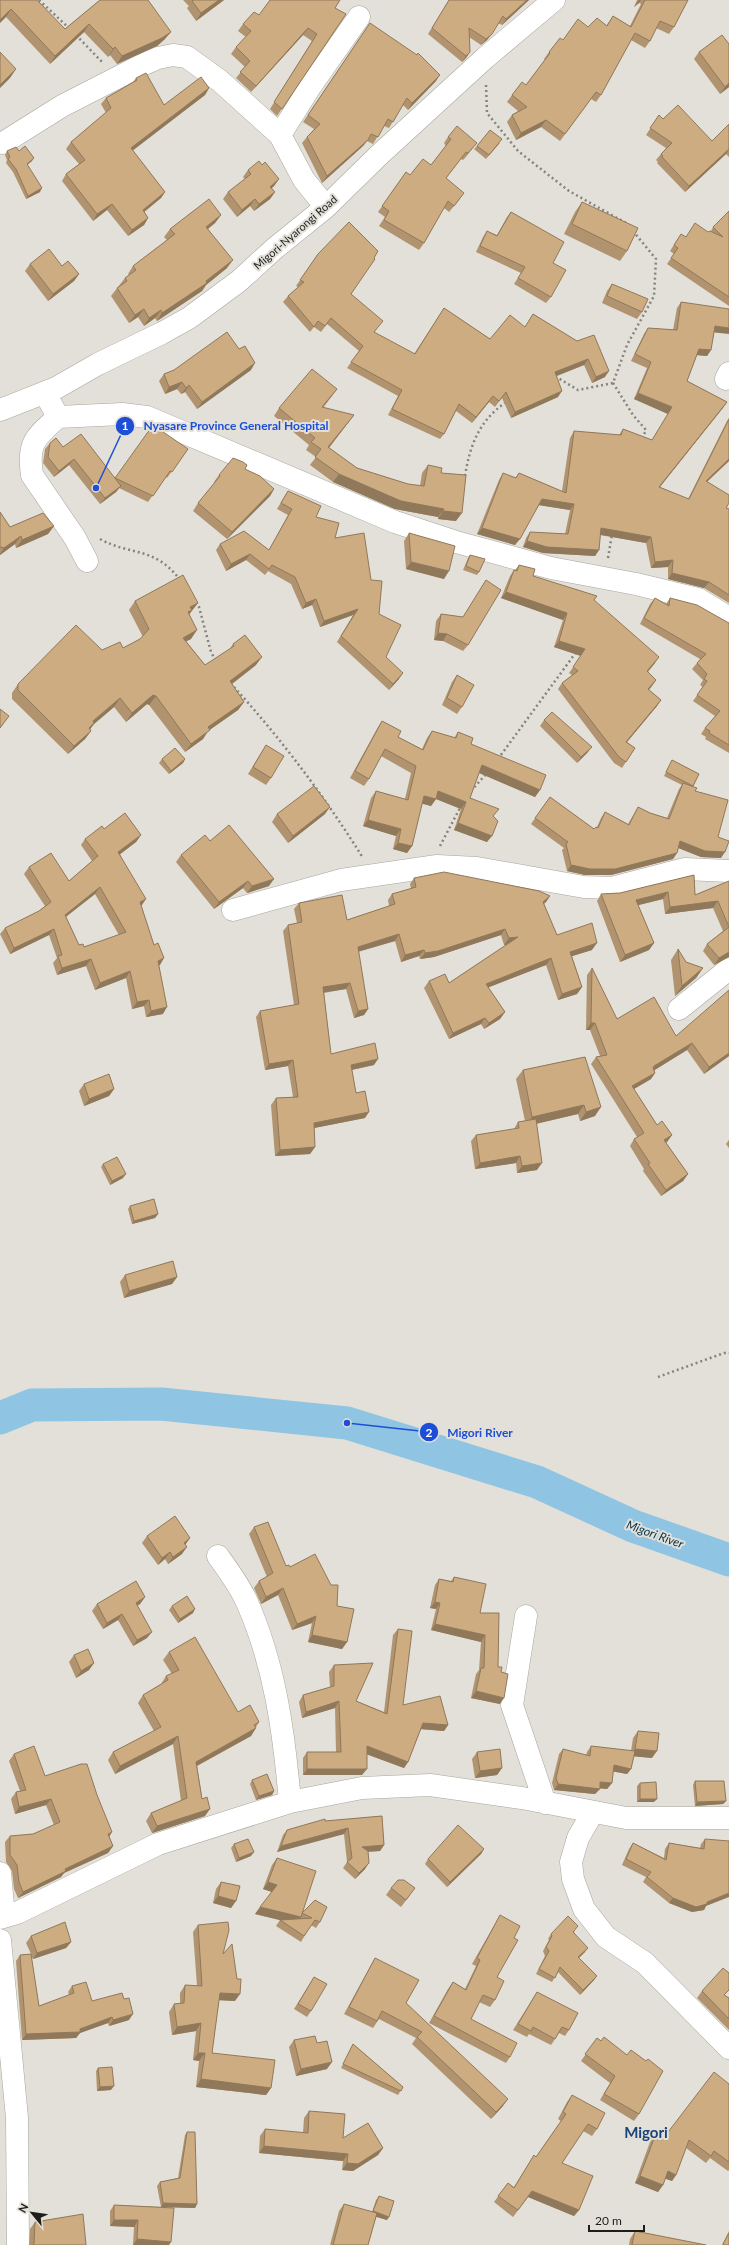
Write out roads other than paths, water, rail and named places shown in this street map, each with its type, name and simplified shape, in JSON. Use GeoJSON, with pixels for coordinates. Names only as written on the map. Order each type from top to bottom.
{"type":"FeatureCollection","features":[{"type":"Feature","properties":{"kind":"street","name":"Migori-Nyarongi Road"},"geometry":{"type":"LineString","coordinates":[[0,410],[45,393],[189,318],[239,281],[274,249],[326,207],[378,156],[485,58],[554,0]]}},
{"type":"Feature","properties":{"kind":"street"},"geometry":{"type":"LineString","coordinates":[[280,135],[310,87],[358,17]]}},
{"type":"Feature","properties":{"kind":"street"},"geometry":{"type":"LineString","coordinates":[[3,143],[62,106],[158,58],[172,55],[187,58],[225,85],[280,135],[304,180],[326,207]]}},
{"type":"Feature","properties":{"kind":"street"},"geometry":{"type":"LineString","coordinates":[[45,393],[58,417]]}},
{"type":"Feature","properties":{"kind":"street"},"geometry":{"type":"LineString","coordinates":[[87,561],[75,538],[32,475],[30,463],[35,439],[58,417],[122,414],[147,417],[395,522],[456,542],[551,568],[698,599],[729,618]]}},
{"type":"Feature","properties":{"kind":"street"},"geometry":{"type":"LineString","coordinates":[[233,910],[341,880],[437,866],[476,868],[584,887],[612,888],[685,869],[729,871]]}},
{"type":"Feature","properties":{"kind":"street"},"geometry":{"type":"LineString","coordinates":[[679,1009],[729,970]]}},
{"type":"Feature","properties":{"kind":"street"},"geometry":{"type":"LineString","coordinates":[[218,1556],[246,1599],[271,1671],[283,1736],[290,1802]]}},
{"type":"Feature","properties":{"kind":"street"},"geometry":{"type":"LineString","coordinates":[[526,1616],[512,1705],[545,1803]]}},
{"type":"Feature","properties":{"kind":"street"},"geometry":{"type":"LineString","coordinates":[[0,1873],[2,1917],[32,1906],[158,1844],[290,1802],[362,1788],[430,1785],[545,1803],[626,1818],[729,1818]]}},
{"type":"Feature","properties":{"kind":"street"},"geometry":{"type":"LineString","coordinates":[[593,1812],[578,1838],[571,1862],[573,1879],[584,1909],[606,1937],[645,1963],[729,2048]]}},
{"type":"Feature","properties":{"kind":"street"},"geometry":{"type":"LineString","coordinates":[[0,1940],[17,2118],[18,2245]]}},
{"type":"Feature","properties":{"kind":"waterway","name":"Migori River"},"geometry":{"type":"LineString","coordinates":[[0,1418],[32,1405],[161,1404],[347,1423],[537,1482],[633,1526],[729,1560]]}},
{"type":"Feature","properties":{"kind":"place","name":"Nyasare Province General Hospital"},"geometry":{"type":"Point","coordinates":[96,488]}},
{"type":"Feature","properties":{"kind":"place","name":"Migori River"},"geometry":{"type":"Point","coordinates":[347,1423]}},
{"type":"Feature","properties":{"kind":"district","name":"Migori"},"geometry":{"type":"Point","coordinates":[646,2132]}}]}
